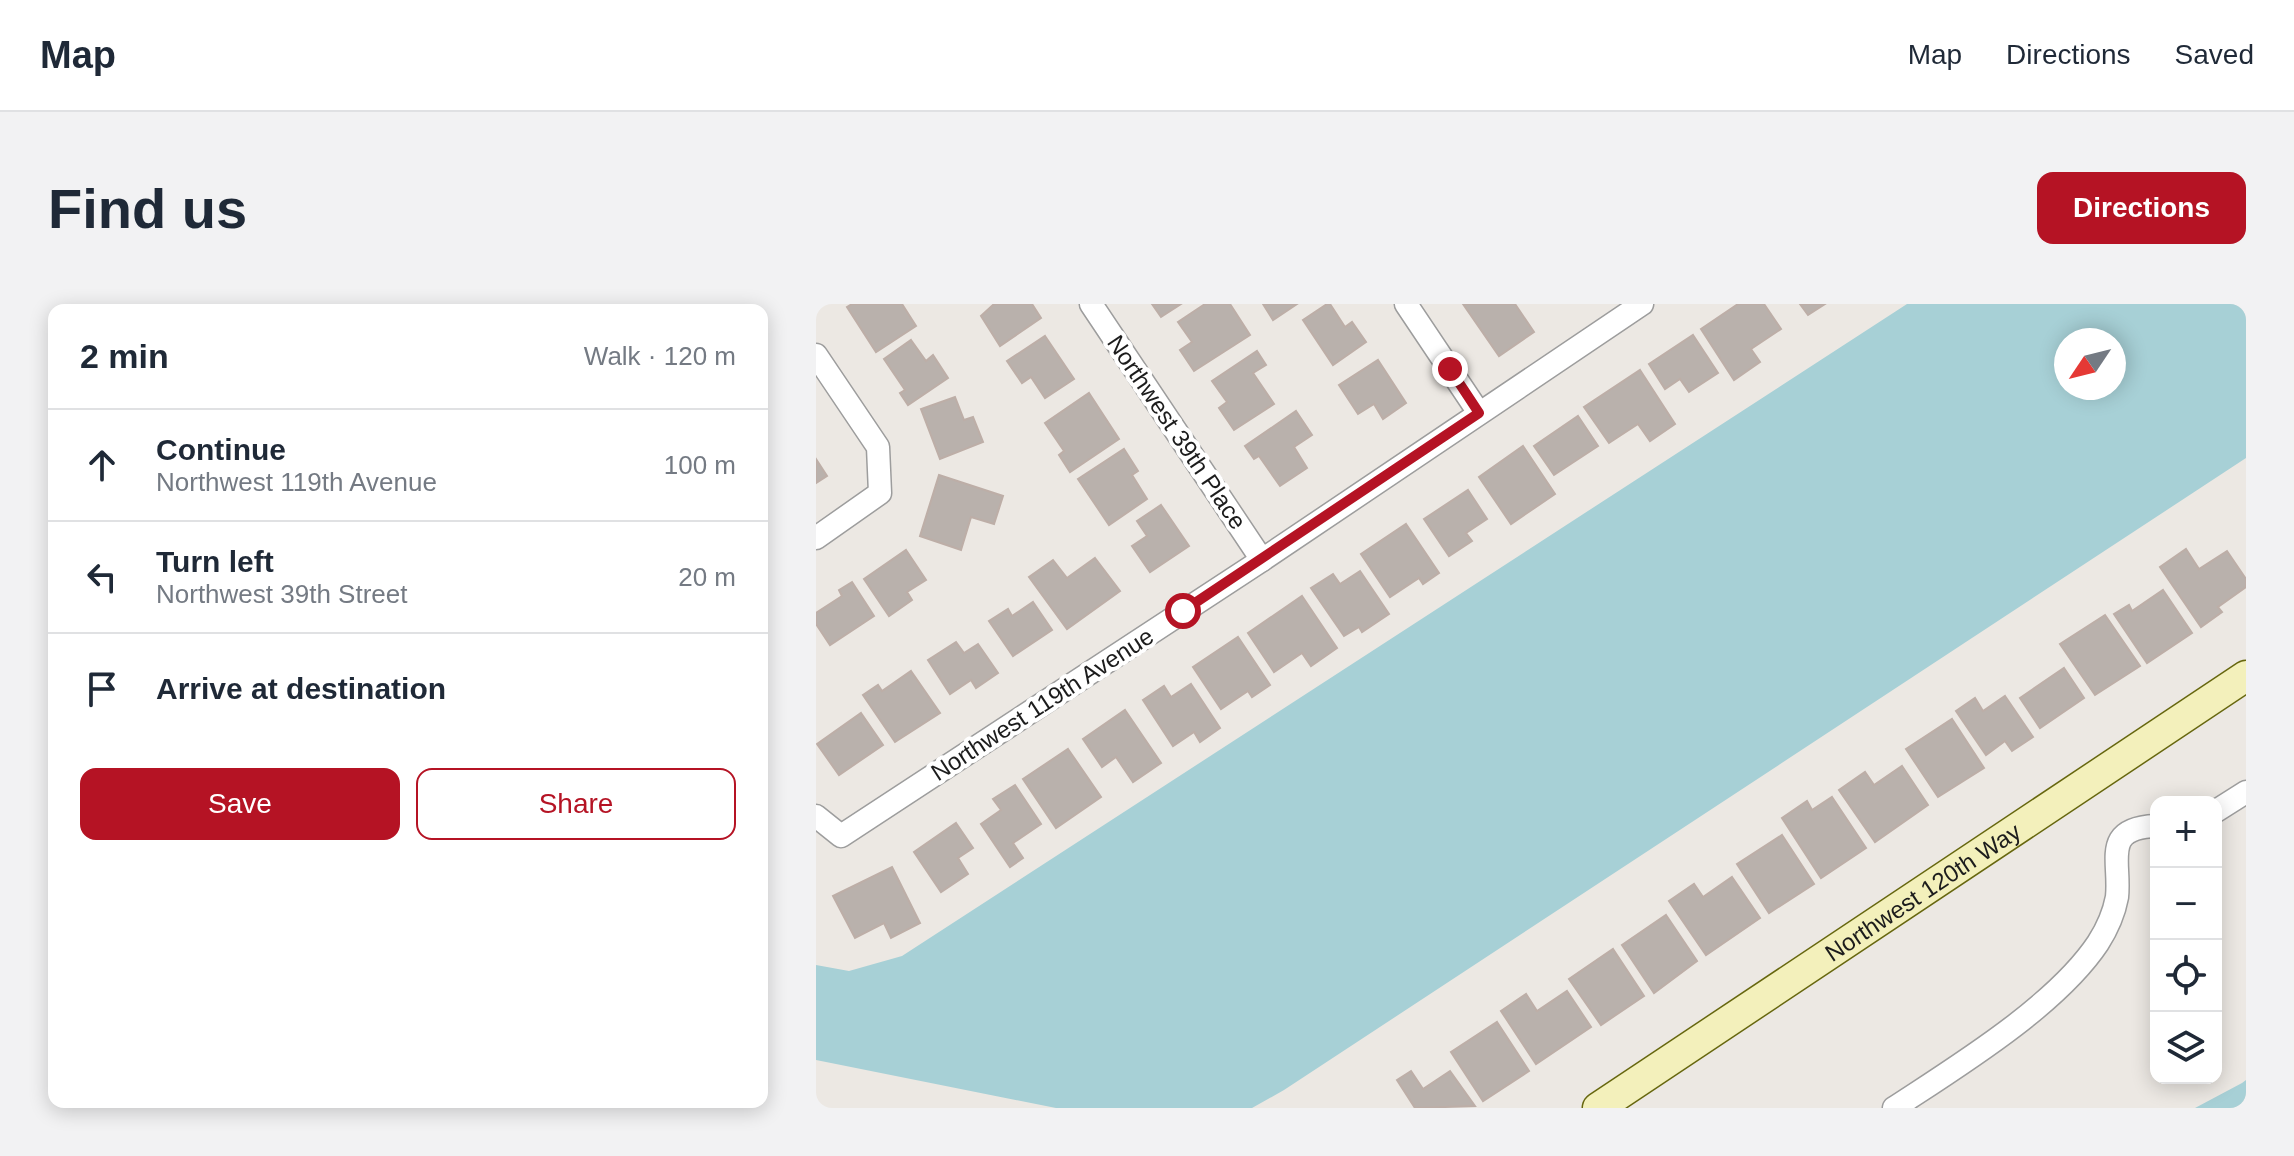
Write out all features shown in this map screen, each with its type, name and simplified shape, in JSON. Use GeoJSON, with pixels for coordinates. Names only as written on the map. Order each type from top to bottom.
{"type":"FeatureCollection","features":[{"type":"Feature","properties":{"kind":"street","name":"Northwest 39th Place"},"geometry":{"type":"LineString","coordinates":[[1091,304],[1262,560]]}},
{"type":"Feature","properties":{"kind":"street"},"geometry":{"type":"LineString","coordinates":[[1406,304],[1479,413]]}},
{"type":"Feature","properties":{"kind":"street","name":"Northwest 119th Avenue"},"geometry":{"type":"LineString","coordinates":[[816,816],[841,836],[1262,560],[1642,304]]}},
{"type":"Feature","properties":{"kind":"street"},"geometry":{"type":"LineString","coordinates":[[816,355],[878,447],[880,493],[816,538]]}},
{"type":"Feature","properties":{"kind":"street","name":"Northwest 120th Way"},"geometry":{"type":"LineString","coordinates":[[1598,1108],[2246,676]]}},
{"type":"Feature","properties":{"kind":"street"},"geometry":{"type":"LineString","coordinates":[[2222,807],[2246,792]]}},
{"type":"Feature","properties":{"kind":"street"},"geometry":{"type":"LineString","coordinates":[[1894,1108],[2028,1014],[2077,970],[2099,941],[2111,917],[2117,896],[2117,848],[2121,839],[2138,827],[2150,826]]}},
{"type":"Feature","properties":{"kind":"water"},"geometry":{"type":"Polygon","coordinates":[[[1907,304],[2246,304],[2246,458],[1284,1090],[1252,1108],[1056,1108],[816,1060],[816,965],[849,971],[902,956],[1907,304]]]}},
{"type":"Feature","properties":{"kind":"water"},"geometry":{"type":"Polygon","coordinates":[[[2246,1080],[2246,1108],[2195,1108],[2242,1083],[2246,1080]]]}},
{"type":"Feature","properties":{"kind":"building"},"geometry":{"type":"Polygon","coordinates":[[[852,304],[902,304],[916,326],[876,352],[847,307],[852,304]]]}},
{"type":"Feature","properties":{"kind":"building"},"geometry":{"type":"Polygon","coordinates":[[[994,304],[1032,304],[1041,318],[1000,346],[981,316],[994,304]]]}},
{"type":"Feature","properties":{"kind":"building"},"geometry":{"type":"Polygon","coordinates":[[[1152,304],[1181,304],[1161,317],[1152,304]]]}},
{"type":"Feature","properties":{"kind":"building"},"geometry":{"type":"Polygon","coordinates":[[[1205,304],[1230,304],[1250,335],[1194,371],[1180,350],[1192,342],[1178,322],[1205,304]]]}},
{"type":"Feature","properties":{"kind":"building"},"geometry":{"type":"Polygon","coordinates":[[[1263,304],[1297,304],[1273,320],[1263,304]]]}},
{"type":"Feature","properties":{"kind":"building"},"geometry":{"type":"Polygon","coordinates":[[[1327,304],[1345,327],[1352,322],[1366,342],[1333,365],[1303,320],[1327,304]]]}},
{"type":"Feature","properties":{"kind":"building"},"geometry":{"type":"Polygon","coordinates":[[[1463,304],[1515,304],[1534,332],[1499,356],[1463,304]]]}},
{"type":"Feature","properties":{"kind":"building"},"geometry":{"type":"Polygon","coordinates":[[[1738,304],[1764,304],[1781,329],[1751,349],[1760,362],[1734,380],[1701,329],[1738,304]]]}},
{"type":"Feature","properties":{"kind":"building"},"geometry":{"type":"Polygon","coordinates":[[[1800,304],[1825,304],[1808,315],[1800,304]]]}},
{"type":"Feature","properties":{"kind":"building"},"geometry":{"type":"Polygon","coordinates":[[[1693,335],[1718,373],[1689,392],[1680,379],[1665,389],[1649,364],[1693,335]]]}},
{"type":"Feature","properties":{"kind":"building"},"geometry":{"type":"Polygon","coordinates":[[[1045,336],[1074,379],[1045,398],[1031,377],[1022,383],[1007,361],[1045,336]]]}},
{"type":"Feature","properties":{"kind":"building"},"geometry":{"type":"Polygon","coordinates":[[[911,340],[926,361],[933,355],[948,378],[908,405],[900,393],[905,390],[884,359],[911,340]]]}},
{"type":"Feature","properties":{"kind":"building"},"geometry":{"type":"Polygon","coordinates":[[[1257,351],[1266,365],[1253,373],[1274,404],[1234,430],[1219,408],[1227,402],[1212,381],[1257,351]]]}},
{"type":"Feature","properties":{"kind":"building"},"geometry":{"type":"Polygon","coordinates":[[[1378,360],[1406,403],[1383,419],[1374,404],[1358,414],[1339,385],[1378,360]]]}},
{"type":"Feature","properties":{"kind":"building"},"geometry":{"type":"Polygon","coordinates":[[[1640,370],[1675,424],[1650,441],[1638,424],[1609,443],[1584,407],[1640,370]]]}},
{"type":"Feature","properties":{"kind":"building"},"geometry":{"type":"Polygon","coordinates":[[[1089,393],[1119,439],[1070,472],[1059,455],[1064,451],[1045,423],[1089,393]]]}},
{"type":"Feature","properties":{"kind":"building"},"geometry":{"type":"Polygon","coordinates":[[[955,397],[964,420],[973,417],[983,442],[940,459],[921,409],[955,397]]]}},
{"type":"Feature","properties":{"kind":"building"},"geometry":{"type":"Polygon","coordinates":[[[1296,411],[1312,435],[1294,447],[1307,468],[1280,486],[1259,456],[1254,459],[1245,446],[1296,411]]]}},
{"type":"Feature","properties":{"kind":"building"},"geometry":{"type":"Polygon","coordinates":[[[1578,416],[1598,446],[1554,475],[1534,446],[1578,416]]]}},
{"type":"Feature","properties":{"kind":"building"},"geometry":{"type":"Polygon","coordinates":[[[1523,446],[1555,494],[1511,524],[1479,477],[1523,446]]]}},
{"type":"Feature","properties":{"kind":"building"},"geometry":{"type":"Polygon","coordinates":[[[1124,449],[1138,471],[1132,475],[1147,499],[1109,525],[1078,479],[1124,449]]]}},
{"type":"Feature","properties":{"kind":"building"},"geometry":{"type":"Polygon","coordinates":[[[816,459],[827,476],[816,483],[816,459]]]}},
{"type":"Feature","properties":{"kind":"building"},"geometry":{"type":"Polygon","coordinates":[[[939,475],[1003,496],[994,524],[971,517],[961,550],[920,536],[939,475]]]}},
{"type":"Feature","properties":{"kind":"building"},"geometry":{"type":"Polygon","coordinates":[[[1468,490],[1487,519],[1466,533],[1472,541],[1449,556],[1424,519],[1468,490]]]}},
{"type":"Feature","properties":{"kind":"building"},"geometry":{"type":"Polygon","coordinates":[[[1161,505],[1189,546],[1150,572],[1132,546],[1147,536],[1137,521],[1161,505]]]}},
{"type":"Feature","properties":{"kind":"building"},"geometry":{"type":"Polygon","coordinates":[[[1406,524],[1439,573],[1423,584],[1419,578],[1390,597],[1361,554],[1406,524]]]}},
{"type":"Feature","properties":{"kind":"building"},"geometry":{"type":"Polygon","coordinates":[[[2186,549],[2199,569],[2227,551],[2246,579],[2246,587],[2218,607],[2222,612],[2201,627],[2160,567],[2186,549]]]}},
{"type":"Feature","properties":{"kind":"building"},"geometry":{"type":"Polygon","coordinates":[[[906,550],[926,580],[907,592],[912,600],[889,616],[864,579],[906,550]]]}},
{"type":"Feature","properties":{"kind":"building"},"geometry":{"type":"Polygon","coordinates":[[[1095,558],[1120,591],[1067,629],[1029,577],[1053,560],[1067,578],[1095,558]]]}},
{"type":"Feature","properties":{"kind":"building"},"geometry":{"type":"Polygon","coordinates":[[[1360,571],[1389,614],[1362,632],[1359,627],[1344,636],[1311,588],[1333,574],[1340,584],[1360,571]]]}},
{"type":"Feature","properties":{"kind":"building"},"geometry":{"type":"Polygon","coordinates":[[[852,582],[874,616],[830,645],[816,624],[816,613],[842,596],[839,590],[852,582]]]}},
{"type":"Feature","properties":{"kind":"building"},"geometry":{"type":"Polygon","coordinates":[[[2163,590],[2192,633],[2147,663],[2114,614],[2129,605],[2132,611],[2163,590]]]}},
{"type":"Feature","properties":{"kind":"building"},"geometry":{"type":"Polygon","coordinates":[[[1302,596],[1337,648],[1311,666],[1302,653],[1274,672],[1248,633],[1302,596]]]}},
{"type":"Feature","properties":{"kind":"building"},"geometry":{"type":"Polygon","coordinates":[[[1033,602],[1052,630],[1013,656],[989,621],[1008,609],[1012,616],[1033,602]]]}},
{"type":"Feature","properties":{"kind":"building"},"geometry":{"type":"Polygon","coordinates":[[[2105,615],[2140,666],[2095,695],[2060,644],[2105,615]]]}},
{"type":"Feature","properties":{"kind":"building"},"geometry":{"type":"Polygon","coordinates":[[[1238,637],[1270,685],[1252,697],[1248,691],[1221,709],[1193,667],[1238,637]]]}},
{"type":"Feature","properties":{"kind":"building"},"geometry":{"type":"Polygon","coordinates":[[[956,642],[964,653],[978,644],[998,673],[976,688],[971,680],[950,694],[928,660],[956,642]]]}},
{"type":"Feature","properties":{"kind":"building"},"geometry":{"type":"Polygon","coordinates":[[[2064,668],[2084,698],[2040,728],[2020,698],[2064,668]]]}},
{"type":"Feature","properties":{"kind":"building"},"geometry":{"type":"Polygon","coordinates":[[[911,671],[940,713],[895,742],[863,695],[878,685],[882,691],[911,671]]]}},
{"type":"Feature","properties":{"kind":"building"},"geometry":{"type":"Polygon","coordinates":[[[1191,684],[1220,728],[1200,742],[1194,732],[1173,746],[1143,700],[1164,686],[1171,697],[1191,684]]]}},
{"type":"Feature","properties":{"kind":"building"},"geometry":{"type":"Polygon","coordinates":[[[2005,696],[2033,737],[2012,751],[2005,741],[1986,755],[1956,711],[1975,698],[1983,711],[2005,696]]]}},
{"type":"Feature","properties":{"kind":"building"},"geometry":{"type":"Polygon","coordinates":[[[1125,710],[1161,763],[1133,782],[1116,757],[1102,767],[1083,739],[1125,710]]]}},
{"type":"Feature","properties":{"kind":"building"},"geometry":{"type":"Polygon","coordinates":[[[861,713],[883,745],[839,775],[817,744],[861,713]]]}},
{"type":"Feature","properties":{"kind":"building"},"geometry":{"type":"Polygon","coordinates":[[[1952,719],[1984,768],[1938,797],[1906,749],[1952,719]]]}},
{"type":"Feature","properties":{"kind":"building"},"geometry":{"type":"Polygon","coordinates":[[[1068,749],[1101,797],[1056,828],[1023,779],[1068,749]]]}},
{"type":"Feature","properties":{"kind":"building"},"geometry":{"type":"Polygon","coordinates":[[[1902,766],[1928,805],[1875,842],[1839,790],[1865,772],[1874,785],[1902,766]]]}},
{"type":"Feature","properties":{"kind":"building"},"geometry":{"type":"Polygon","coordinates":[[[1015,785],[1041,824],[1013,843],[1023,858],[1010,867],[981,824],[1001,810],[993,799],[1015,785]]]}},
{"type":"Feature","properties":{"kind":"building"},"geometry":{"type":"Polygon","coordinates":[[[1832,797],[1866,848],[1821,878],[1782,818],[1807,801],[1812,810],[1832,797]]]}},
{"type":"Feature","properties":{"kind":"building"},"geometry":{"type":"Polygon","coordinates":[[[956,823],[973,848],[958,858],[968,874],[941,892],[914,852],[956,823]]]}},
{"type":"Feature","properties":{"kind":"building"},"geometry":{"type":"Polygon","coordinates":[[[1782,835],[1814,884],[1769,913],[1737,864],[1782,835]]]}},
{"type":"Feature","properties":{"kind":"building"},"geometry":{"type":"Polygon","coordinates":[[[892,867],[920,923],[891,938],[884,923],[855,938],[833,896],[892,867]]]}},
{"type":"Feature","properties":{"kind":"building"},"geometry":{"type":"Polygon","coordinates":[[[1732,877],[1760,918],[1706,955],[1669,901],[1694,884],[1703,897],[1732,877]]]}},
{"type":"Feature","properties":{"kind":"building"},"geometry":{"type":"Polygon","coordinates":[[[1666,915],[1697,961],[1654,993],[1622,945],[1666,915]]]}},
{"type":"Feature","properties":{"kind":"building"},"geometry":{"type":"Polygon","coordinates":[[[1613,949],[1644,996],[1601,1025],[1569,979],[1613,949]]]}},
{"type":"Feature","properties":{"kind":"building"},"geometry":{"type":"Polygon","coordinates":[[[1567,991],[1591,1027],[1536,1064],[1501,1011],[1526,994],[1537,1011],[1567,991]]]}},
{"type":"Feature","properties":{"kind":"building"},"geometry":{"type":"Polygon","coordinates":[[[1497,1022],[1529,1071],[1483,1101],[1451,1052],[1497,1022]]]}},
{"type":"Feature","properties":{"kind":"building"},"geometry":{"type":"Polygon","coordinates":[[[1411,1071],[1423,1089],[1450,1071],[1475,1106],[1415,1108],[1397,1080],[1411,1071]]]}},
{"type":"Feature","properties":{"kind":"route"},"geometry":{"type":"LineString","coordinates":[[1183,611],[1479,413],[1450,369]]}}]}
